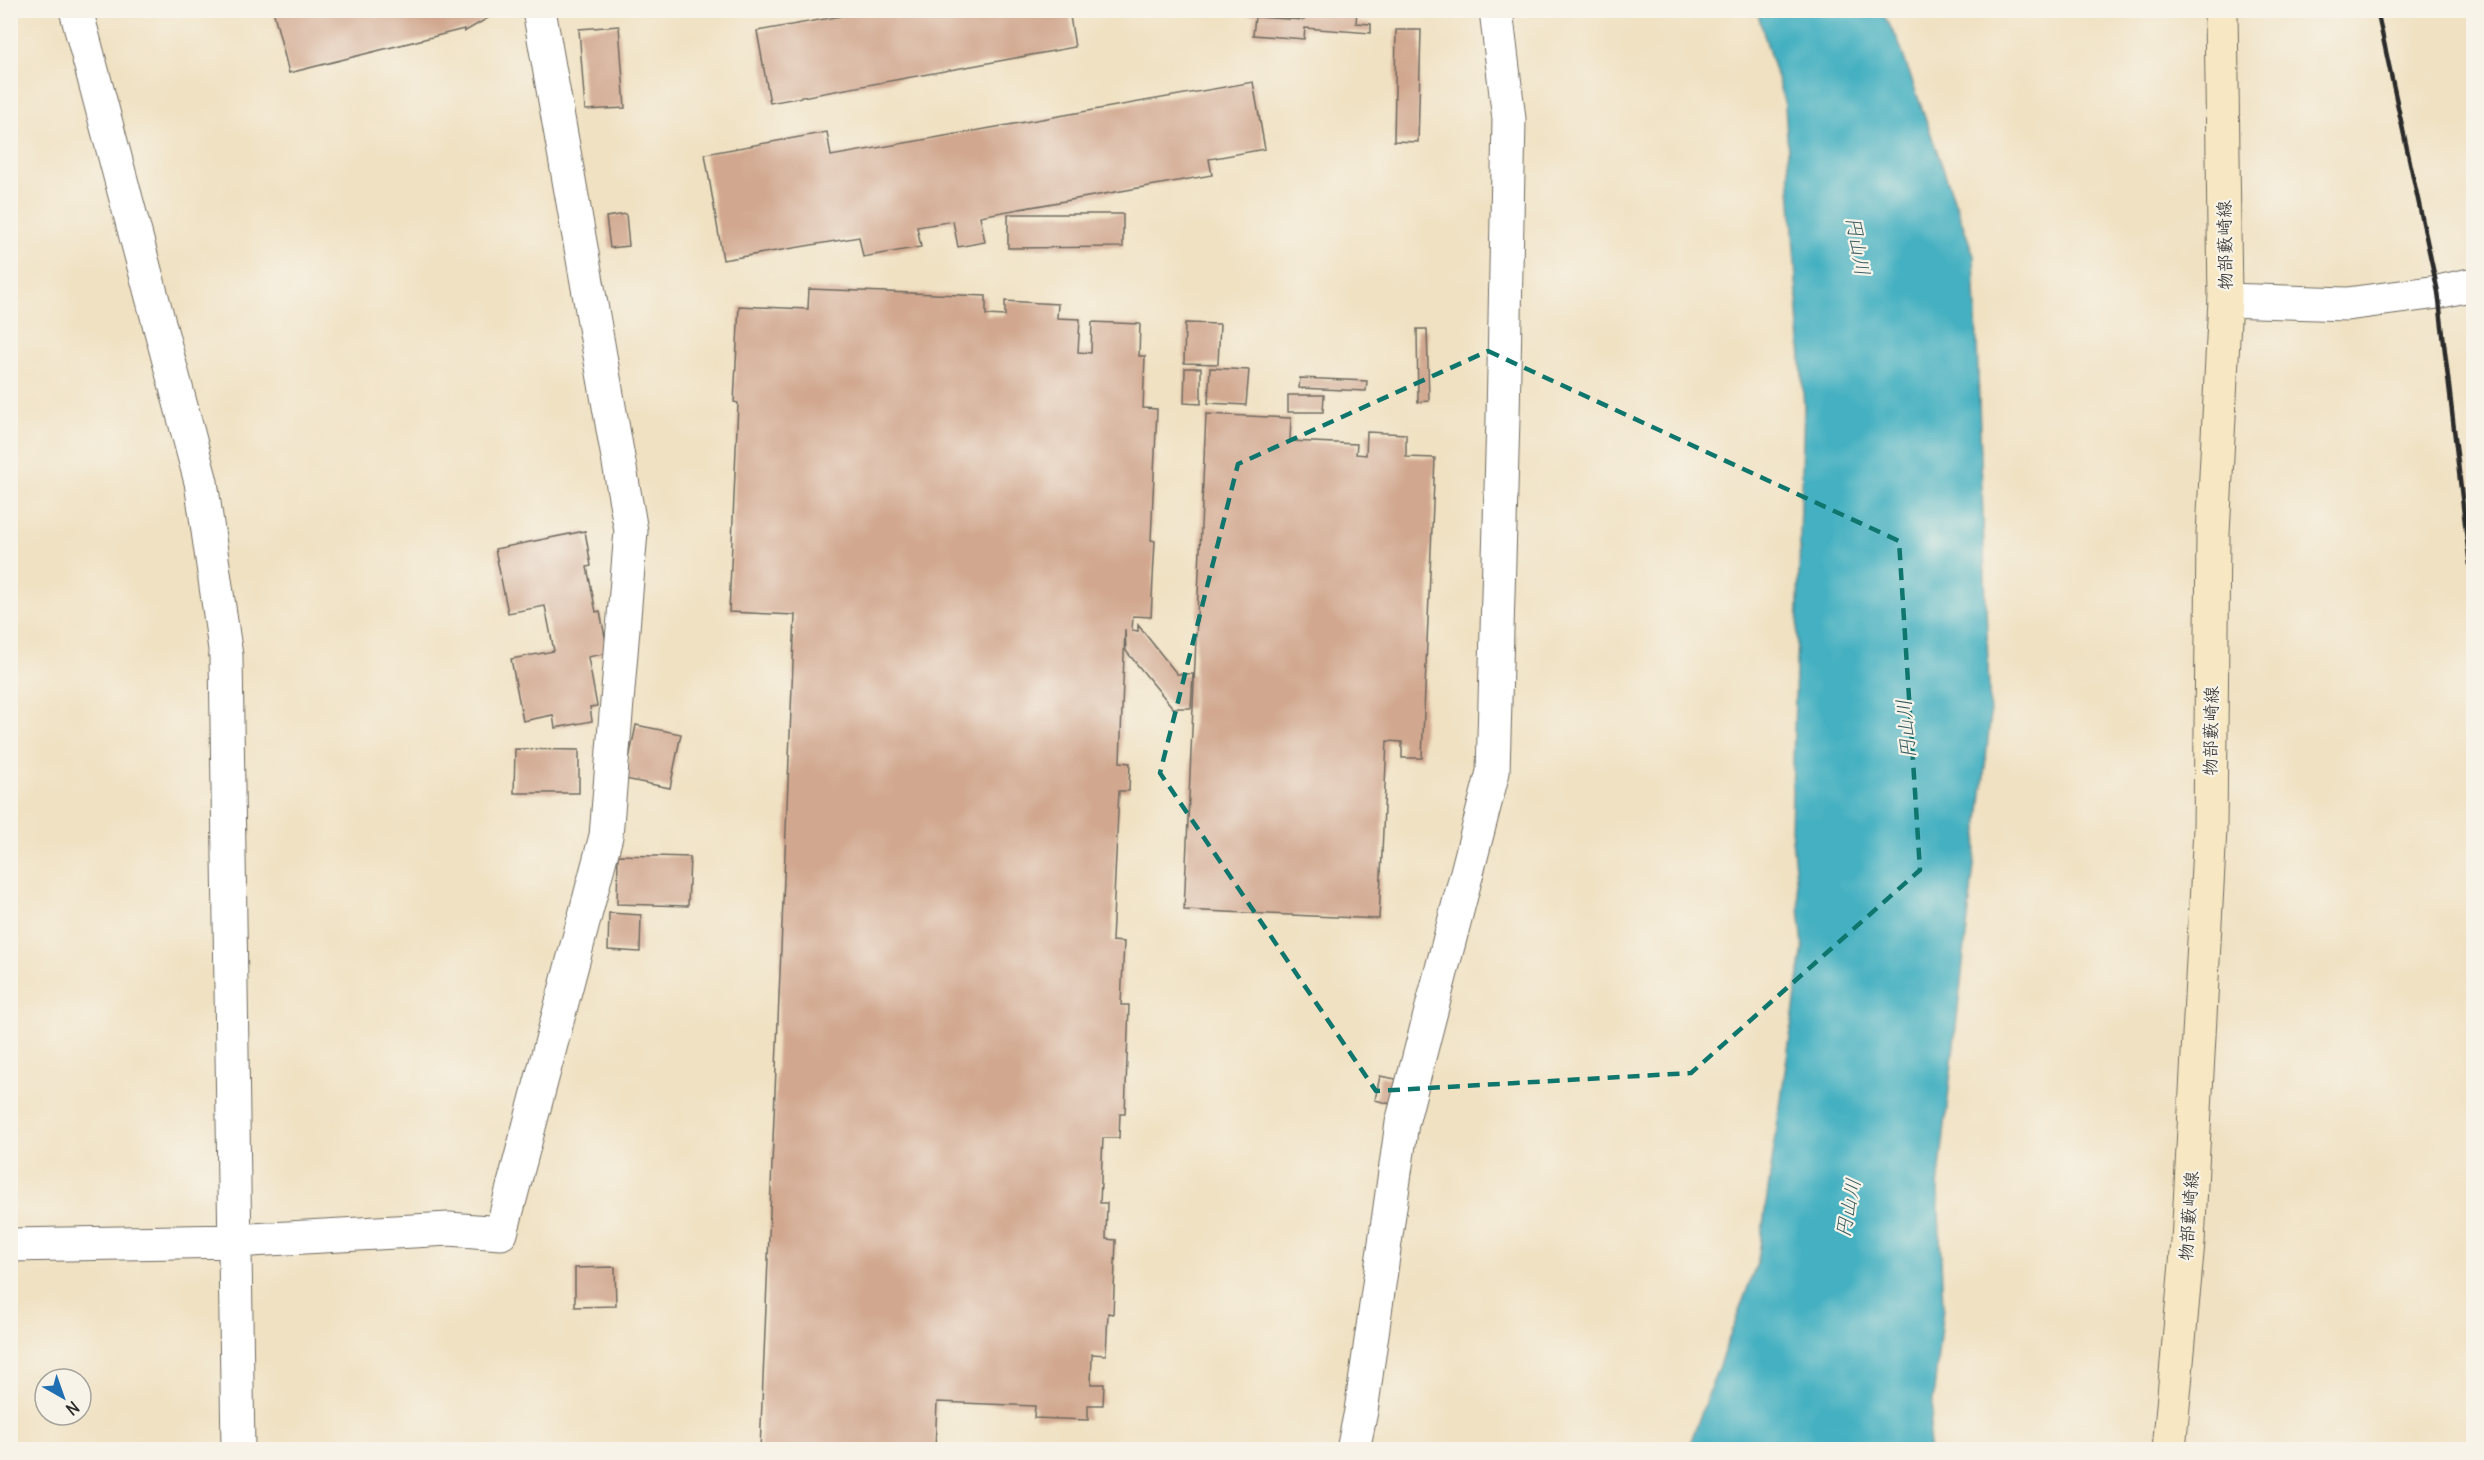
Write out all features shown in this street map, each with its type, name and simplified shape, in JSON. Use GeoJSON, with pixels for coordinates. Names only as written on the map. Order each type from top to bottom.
{"type":"FeatureCollection","features":[{"type":"Feature","properties":{"kind":"main road","name":"物部藪崎線"},"geometry":{"type":"LineString","coordinates":[[2169,1449],[2188,1242],[2210,829],[2213,534],[2225,300],[2221,10]]}},
{"type":"Feature","properties":{"kind":"street"},"geometry":{"type":"LineString","coordinates":[[76,10],[201,482],[226,656],[238,1449]]}},
{"type":"Feature","properties":{"kind":"street"},"geometry":{"type":"LineString","coordinates":[[10,1245],[234,1241],[449,1229],[501,1233],[606,836],[631,531],[539,10]]}},
{"type":"Feature","properties":{"kind":"street"},"geometry":{"type":"LineString","coordinates":[[1353,1449],[1362,1411],[1402,1123],[1493,772],[1509,119],[1496,10]]}},
{"type":"Feature","properties":{"kind":"street"},"geometry":{"type":"LineString","coordinates":[[2225,300],[2347,304],[2438,292],[2474,284]]}},
{"type":"Feature","properties":{"kind":"highlighted area"},"geometry":{"type":"Polygon","coordinates":[[[1488,351],[1899,541],[1920,870],[1691,1073],[1376,1091],[1160,773],[1238,464],[1488,351]]]}},
{"type":"Feature","properties":{"kind":"water","name":"円山川"},"geometry":{"type":"Polygon","coordinates":[[[1757,11],[1881,11],[1897,38],[1974,256],[1990,722],[1938,1188],[1943,1306],[1928,1449],[1688,1449],[1758,1260],[1803,946],[1791,829],[1804,407],[1785,105],[1757,11]]]}},
{"type":"Feature","properties":{"kind":"building"},"geometry":{"type":"Polygon","coordinates":[[[273,10],[502,10],[464,32],[464,29],[289,73],[273,10]]]}},
{"type":"Feature","properties":{"kind":"building"},"geometry":{"type":"Polygon","coordinates":[[[841,10],[1069,10],[1075,47],[770,103],[757,31],[842,16],[841,10]]]}},
{"type":"Feature","properties":{"kind":"building"},"geometry":{"type":"Polygon","coordinates":[[[1245,10],[1357,10],[1356,23],[1371,24],[1371,33],[1305,28],[1304,39],[1253,35],[1255,17],[1305,20],[1244,15],[1245,10]]]}},
{"type":"Feature","properties":{"kind":"building"},"geometry":{"type":"Polygon","coordinates":[[[619,26],[625,108],[585,110],[579,29],[619,26]]]}},
{"type":"Feature","properties":{"kind":"building"},"geometry":{"type":"Polygon","coordinates":[[[1396,30],[1421,30],[1418,142],[1394,141],[1396,30]]]}},
{"type":"Feature","properties":{"kind":"building"},"geometry":{"type":"Polygon","coordinates":[[[1253,82],[1265,149],[1209,159],[1212,175],[980,216],[985,242],[958,247],[953,221],[917,227],[921,247],[863,257],[859,237],[723,260],[705,154],[827,132],[831,156],[1253,82]]]}},
{"type":"Feature","properties":{"kind":"building"},"geometry":{"type":"Polygon","coordinates":[[[626,214],[629,246],[610,248],[606,217],[626,214]]]}},
{"type":"Feature","properties":{"kind":"building"},"geometry":{"type":"Polygon","coordinates":[[[1008,214],[1123,214],[1123,247],[1008,248],[1008,214]]]}},
{"type":"Feature","properties":{"kind":"building"},"geometry":{"type":"Polygon","coordinates":[[[809,289],[986,296],[986,315],[1005,316],[1005,301],[1058,304],[1057,318],[1080,319],[1078,352],[1091,353],[1092,322],[1140,324],[1139,356],[1145,356],[1143,408],[1157,409],[1151,540],[1155,541],[1151,617],[1133,616],[1132,630],[1138,631],[1138,625],[1177,674],[1193,674],[1191,708],[1173,708],[1126,651],[1125,629],[1120,762],[1130,763],[1129,791],[1119,791],[1112,941],[1124,942],[1121,1005],[1129,1005],[1125,1114],[1120,1114],[1119,1138],[1103,1138],[1100,1203],[1107,1203],[1106,1239],[1116,1240],[1113,1314],[1108,1313],[1106,1355],[1092,1354],[1091,1384],[1104,1384],[1103,1405],[1088,1405],[1088,1420],[1034,1418],[1035,1406],[937,1402],[935,1450],[760,1450],[795,615],[729,612],[738,403],[734,402],[739,306],[808,309],[809,289]]]}},
{"type":"Feature","properties":{"kind":"building"},"geometry":{"type":"Polygon","coordinates":[[[1185,323],[1220,324],[1218,364],[1184,363],[1185,323]]]}},
{"type":"Feature","properties":{"kind":"building"},"geometry":{"type":"Polygon","coordinates":[[[1417,329],[1427,329],[1429,401],[1418,402],[1417,329]]]}},
{"type":"Feature","properties":{"kind":"building"},"geometry":{"type":"Polygon","coordinates":[[[1185,368],[1201,368],[1201,404],[1184,403],[1185,368]]]}},
{"type":"Feature","properties":{"kind":"building"},"geometry":{"type":"Polygon","coordinates":[[[1210,368],[1249,370],[1246,405],[1208,403],[1210,368]]]}},
{"type":"Feature","properties":{"kind":"building"},"geometry":{"type":"Polygon","coordinates":[[[1300,378],[1367,381],[1366,391],[1299,388],[1300,378]]]}},
{"type":"Feature","properties":{"kind":"building"},"geometry":{"type":"Polygon","coordinates":[[[1288,395],[1324,395],[1323,412],[1288,412],[1288,395]]]}},
{"type":"Feature","properties":{"kind":"building"},"geometry":{"type":"Polygon","coordinates":[[[1206,414],[1291,418],[1290,441],[1357,444],[1356,454],[1366,455],[1367,432],[1406,434],[1406,457],[1435,458],[1422,758],[1402,758],[1402,742],[1387,741],[1379,919],[1184,910],[1206,414]]]}},
{"type":"Feature","properties":{"kind":"building"},"geometry":{"type":"Polygon","coordinates":[[[585,531],[591,566],[587,567],[596,612],[600,611],[608,653],[588,657],[597,706],[590,707],[592,721],[555,728],[553,715],[523,721],[511,659],[554,651],[545,606],[508,613],[495,549],[585,531]]]}},
{"type":"Feature","properties":{"kind":"building"},"geometry":{"type":"Polygon","coordinates":[[[636,725],[681,734],[670,788],[625,779],[636,725]]]}},
{"type":"Feature","properties":{"kind":"building"},"geometry":{"type":"Polygon","coordinates":[[[515,749],[579,750],[579,793],[514,793],[515,749]]]}},
{"type":"Feature","properties":{"kind":"building"},"geometry":{"type":"Polygon","coordinates":[[[618,855],[690,857],[688,906],[617,904],[618,855]]]}},
{"type":"Feature","properties":{"kind":"building"},"geometry":{"type":"Polygon","coordinates":[[[609,913],[641,915],[640,952],[608,950],[609,913]]]}},
{"type":"Feature","properties":{"kind":"building"},"geometry":{"type":"Polygon","coordinates":[[[1380,1076],[1396,1079],[1391,1104],[1375,1100],[1380,1076]]]}},
{"type":"Feature","properties":{"kind":"building"},"geometry":{"type":"Polygon","coordinates":[[[615,1267],[616,1306],[575,1307],[575,1268],[615,1267]]]}},
{"type":"Feature","properties":{"kind":"railway"},"geometry":{"type":"LineString","coordinates":[[2377,10],[2438,292],[2474,600]]}}]}
